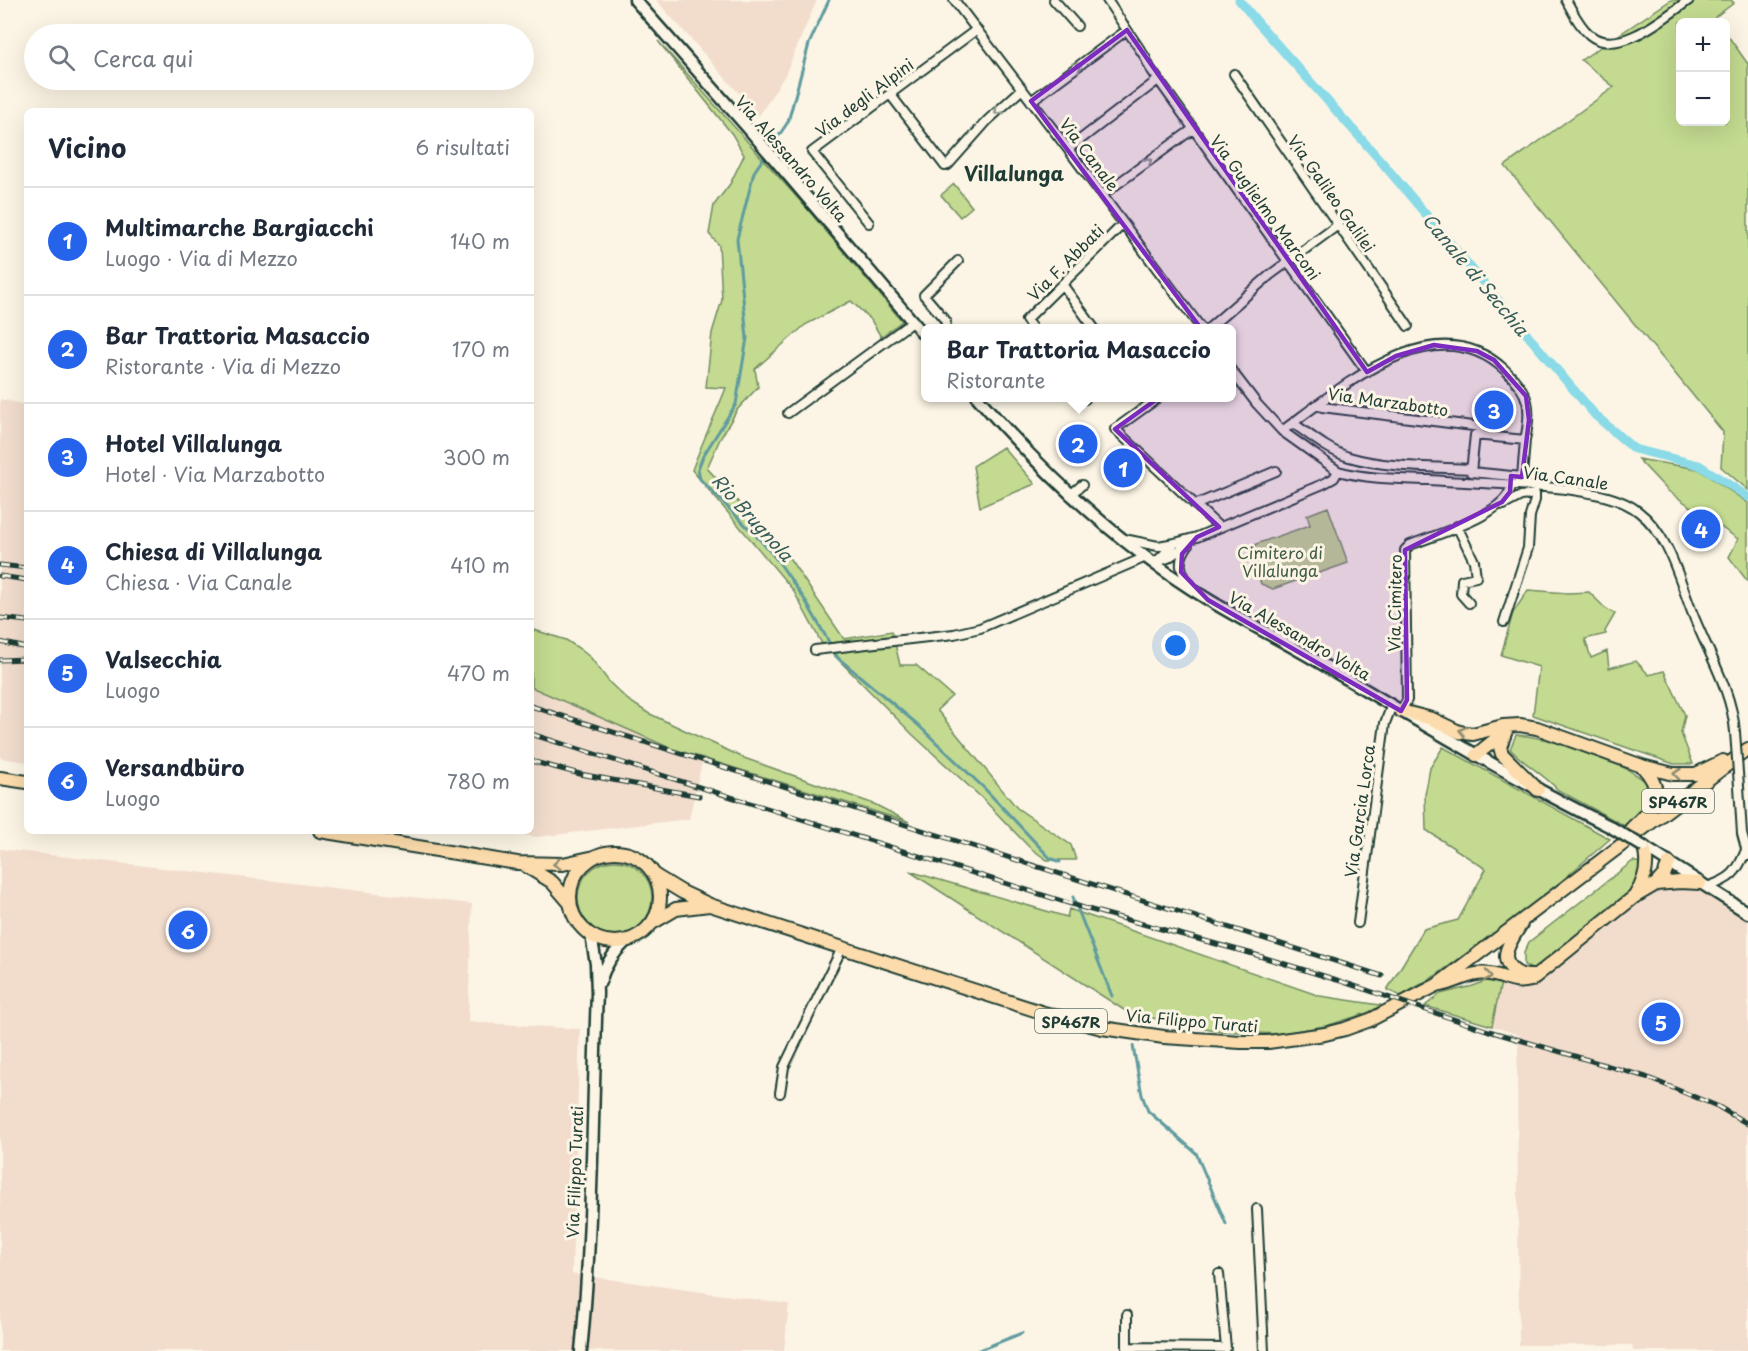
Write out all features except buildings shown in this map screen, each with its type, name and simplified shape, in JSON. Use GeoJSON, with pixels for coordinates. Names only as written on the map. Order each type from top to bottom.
{"type":"FeatureCollection","features":[{"type":"Feature","properties":{"kind":"main road","name":"Via Alessandro Volta"},"geometry":{"type":"LineString","coordinates":[[635,0],[754,135],[921,332]]}},
{"type":"Feature","properties":{"kind":"main road","name":"Via Alessandro Volta"},"geometry":{"type":"LineString","coordinates":[[982,402],[1027,453],[1070,495],[1121,538],[1208,600],[1309,656],[1538,790],[1609,826],[1644,847]]}},
{"type":"Feature","properties":{"kind":"main road"},"geometry":{"type":"LineString","coordinates":[[1396,708],[1432,719],[1460,732],[1473,734],[1520,725],[1548,731],[1642,766],[1672,774],[1688,775],[1702,771],[1748,748]]}},
{"type":"Feature","properties":{"kind":"main road"},"geometry":{"type":"LineString","coordinates":[[1476,754],[1500,730]]}},
{"type":"Feature","properties":{"kind":"main road"},"geometry":{"type":"LineString","coordinates":[[1500,730],[1502,754],[1538,790]]}},
{"type":"Feature","properties":{"kind":"main road","name":"Via Filippo Turati"},"geometry":{"type":"LineString","coordinates":[[654,875],[682,892],[710,904],[1073,1021],[1102,1028],[1164,1037],[1240,1042],[1295,1040],[1345,1029],[1394,1009],[1437,985],[1748,748]]}},
{"type":"Feature","properties":{"kind":"main road"},"geometry":{"type":"LineString","coordinates":[[1608,854],[1649,811],[1656,798],[1654,782],[1642,766]]}},
{"type":"Feature","properties":{"kind":"main road"},"geometry":{"type":"LineString","coordinates":[[0,778],[24,782]]}},
{"type":"Feature","properties":{"kind":"main road"},"geometry":{"type":"LineString","coordinates":[[338,834],[517,863],[563,864],[597,856]]}},
{"type":"Feature","properties":{"kind":"main road"},"geometry":{"type":"LineString","coordinates":[[1644,847],[1748,913]]}},
{"type":"Feature","properties":{"kind":"main road"},"geometry":{"type":"LineString","coordinates":[[1642,885],[1646,864],[1644,847]]}},
{"type":"Feature","properties":{"kind":"main road","name":"SP467R"},"geometry":{"type":"LineString","coordinates":[[597,856],[619,852],[630,854],[639,859],[654,875]]}},
{"type":"Feature","properties":{"kind":"main road"},"geometry":{"type":"LineString","coordinates":[[570,903],[571,888],[576,875],[585,864],[597,856]]}},
{"type":"Feature","properties":{"kind":"main road"},"geometry":{"type":"LineString","coordinates":[[517,863],[530,868],[552,882],[570,903]]}},
{"type":"Feature","properties":{"kind":"main road"},"geometry":{"type":"LineString","coordinates":[[1437,985],[1477,974],[1489,974],[1521,983],[1531,980],[1634,897],[1656,884],[1664,875],[1669,863]]}},
{"type":"Feature","properties":{"kind":"main road"},"geometry":{"type":"LineString","coordinates":[[1634,897],[1653,873],[1669,863]]}},
{"type":"Feature","properties":{"kind":"main road"},"geometry":{"type":"LineString","coordinates":[[651,924],[660,900],[659,887],[654,875]]}},
{"type":"Feature","properties":{"kind":"main road"},"geometry":{"type":"LineString","coordinates":[[1656,884],[1680,882],[1704,885]]}},
{"type":"Feature","properties":{"kind":"main road","name":"SP467R"},"geometry":{"type":"LineString","coordinates":[[570,903],[577,921],[591,935],[596,964],[597,993]]}},
{"type":"Feature","properties":{"kind":"main road","name":"Via Filippo Turati"},"geometry":{"type":"LineString","coordinates":[[651,924],[676,909],[710,904]]}},
{"type":"Feature","properties":{"kind":"main road"},"geometry":{"type":"LineString","coordinates":[[1525,918],[1506,954],[1512,969],[1518,975],[1529,977],[1539,975]]}},
{"type":"Feature","properties":{"kind":"main road","name":"SP467R"},"geometry":{"type":"LineString","coordinates":[[597,993],[604,968],[616,950],[651,924]]}},
{"type":"Feature","properties":{"kind":"main road"},"geometry":{"type":"LineString","coordinates":[[591,935],[609,941],[627,940]]}},
{"type":"Feature","properties":{"kind":"main road","name":"Via Filippo Turati"},"geometry":{"type":"LineString","coordinates":[[581,1351],[586,1294],[597,993]]}},
{"type":"Feature","properties":{"kind":"street","name":"Via Canale"},"geometry":{"type":"LineString","coordinates":[[954,0],[1198,324]]}},
{"type":"Feature","properties":{"kind":"street"},"geometry":{"type":"LineString","coordinates":[[1054,0],[1077,26]]}},
{"type":"Feature","properties":{"kind":"street","name":"Via Guglielmo Marconi"},"geometry":{"type":"LineString","coordinates":[[1107,0],[1158,80],[1367,372]]}},
{"type":"Feature","properties":{"kind":"street"},"geometry":{"type":"LineString","coordinates":[[1566,0],[1588,34],[1610,42],[1621,41],[1633,36],[1689,0]]}},
{"type":"Feature","properties":{"kind":"street","name":"Via degli Alpini"},"geometry":{"type":"LineString","coordinates":[[869,223],[813,152],[976,30]]}},
{"type":"Feature","properties":{"kind":"street"},"geometry":{"type":"LineString","coordinates":[[1031,101],[1127,30]]}},
{"type":"Feature","properties":{"kind":"street","name":"Via Galileo Galilei"},"geometry":{"type":"LineString","coordinates":[[1234,74],[1408,326]]}},
{"type":"Feature","properties":{"kind":"street"},"geometry":{"type":"LineString","coordinates":[[1068,149],[1158,80]]}},
{"type":"Feature","properties":{"kind":"street"},"geometry":{"type":"LineString","coordinates":[[891,94],[945,166],[987,121],[1021,90]]}},
{"type":"Feature","properties":{"kind":"street"},"geometry":{"type":"LineString","coordinates":[[1102,195],[1193,129]]}},
{"type":"Feature","properties":{"kind":"street","name":"Via F. Abbati"},"geometry":{"type":"LineString","coordinates":[[1029,324],[1026,320],[1123,224]]}},
{"type":"Feature","properties":{"kind":"street"},"geometry":{"type":"LineString","coordinates":[[1214,324],[1270,275],[1338,225]]}},
{"type":"Feature","properties":{"kind":"street"},"geometry":{"type":"LineString","coordinates":[[946,324],[946,321],[924,295],[958,261]]}},
{"type":"Feature","properties":{"kind":"street"},"geometry":{"type":"LineString","coordinates":[[1062,284],[1091,324]]}},
{"type":"Feature","properties":{"kind":"street"},"geometry":{"type":"LineString","coordinates":[[788,412],[912,322]]}},
{"type":"Feature","properties":{"kind":"street"},"geometry":{"type":"LineString","coordinates":[[1282,431],[1318,404],[1367,372],[1396,356],[1434,345],[1456,346],[1477,351],[1494,360],[1512,376],[1526,396],[1529,420],[1521,481],[1471,472],[1471,469],[1405,466],[1348,457],[1328,447],[1293,423]]}},
{"type":"Feature","properties":{"kind":"street","name":"Via Canale"},"geometry":{"type":"LineString","coordinates":[[1236,376],[1257,404],[1282,431],[1338,471],[1407,479],[1511,485],[1521,481],[1610,498],[1639,512],[1659,535],[1673,562],[1734,714],[1742,834],[1747,853]]}},
{"type":"Feature","properties":{"kind":"street"},"geometry":{"type":"LineString","coordinates":[[1152,402],[1115,429],[1218,527]]}},
{"type":"Feature","properties":{"kind":"street","name":"Via Marzabotto"},"geometry":{"type":"LineString","coordinates":[[1318,404],[1322,407],[1481,427],[1480,436]]}},
{"type":"Feature","properties":{"kind":"street"},"geometry":{"type":"LineString","coordinates":[[1471,469],[1475,435],[1525,440]]}},
{"type":"Feature","properties":{"kind":"street"},"geometry":{"type":"LineString","coordinates":[[1195,505],[1276,471]]}},
{"type":"Feature","properties":{"kind":"street"},"geometry":{"type":"LineString","coordinates":[[1121,538],[1150,545],[1175,543],[1197,537],[1323,484],[1334,478],[1338,471]]}},
{"type":"Feature","properties":{"kind":"street"},"geometry":{"type":"LineString","coordinates":[[1479,483],[1480,473]]}},
{"type":"Feature","properties":{"kind":"street"},"geometry":{"type":"LineString","coordinates":[[1070,495],[1082,485]]}},
{"type":"Feature","properties":{"kind":"street","name":"Via Cimitero"},"geometry":{"type":"LineString","coordinates":[[1396,708],[1407,700],[1405,550],[1410,545],[1479,517],[1500,504],[1510,492],[1511,485]]}},
{"type":"Feature","properties":{"kind":"street"},"geometry":{"type":"LineString","coordinates":[[1500,504],[1504,505],[1521,496],[1535,494],[1530,516],[1528,548],[1504,622]]}},
{"type":"Feature","properties":{"kind":"street"},"geometry":{"type":"LineString","coordinates":[[1457,526],[1474,561],[1476,577],[1462,580],[1461,594],[1469,603]]}},
{"type":"Feature","properties":{"kind":"street"},"geometry":{"type":"LineString","coordinates":[[1150,560],[1167,558],[1197,537]]}},
{"type":"Feature","properties":{"kind":"street"},"geometry":{"type":"LineString","coordinates":[[815,650],[954,633],[980,627],[1150,560],[1175,543]]}},
{"type":"Feature","properties":{"kind":"street"},"geometry":{"type":"LineString","coordinates":[[1188,545],[1179,562],[1180,572],[1208,600]]}},
{"type":"Feature","properties":{"kind":"street","name":"Via Garcia Lorca"},"geometry":{"type":"LineString","coordinates":[[1358,923],[1385,723],[1396,708]]}},
{"type":"Feature","properties":{"kind":"street"},"geometry":{"type":"LineString","coordinates":[[1704,885],[1727,879],[1737,870],[1747,853]]}},
{"type":"Feature","properties":{"kind":"street"},"geometry":{"type":"LineString","coordinates":[[1737,870],[1748,871]]}},
{"type":"Feature","properties":{"kind":"street"},"geometry":{"type":"LineString","coordinates":[[780,1093],[784,1067],[842,948]]}},
{"type":"Feature","properties":{"kind":"street"},"geometry":{"type":"LineString","coordinates":[[1257,1209],[1264,1351]]}},
{"type":"Feature","properties":{"kind":"street"},"geometry":{"type":"LineString","coordinates":[[1127,1315],[1127,1349],[1226,1348],[1219,1274]]}},
{"type":"Feature","properties":{"kind":"highlighted area"},"geometry":{"type":"Polygon","coordinates":[[[1127,30],[1367,372],[1396,356],[1434,345],[1477,351],[1494,360],[1526,396],[1529,420],[1522,477],[1511,476],[1510,492],[1502,502],[1405,550],[1407,700],[1401,711],[1208,600],[1181,572],[1182,554],[1197,537],[1219,527],[1115,429],[1220,354],[1031,101],[1127,30]]]}},
{"type":"Feature","properties":{"kind":"shaded area"},"geometry":{"type":"Polygon","coordinates":[[[656,0],[817,0],[785,75],[759,116],[656,0]]]}},
{"type":"Feature","properties":{"kind":"shaded area"},"geometry":{"type":"Polygon","coordinates":[[[0,399],[24,404],[24,762],[0,758],[0,399]]]}},
{"type":"Feature","properties":{"kind":"shaded area"},"geometry":{"type":"Polygon","coordinates":[[[534,688],[702,762],[689,819],[537,837],[512,834],[534,834],[534,688]]]}},
{"type":"Feature","properties":{"kind":"shaded area"},"geometry":{"type":"Polygon","coordinates":[[[0,849],[472,904],[468,1022],[580,1029],[572,1274],[789,1304],[784,1351],[0,1351],[0,849]]]}},
{"type":"Feature","properties":{"kind":"shaded area"},"geometry":{"type":"Polygon","coordinates":[[[1658,887],[1694,887],[1748,920],[1748,1351],[1633,1351],[1632,1345],[1519,1345],[1517,1068],[1519,1035],[1492,1026],[1501,982],[1533,985],[1637,900],[1658,887]]]}},
{"type":"Feature","properties":{"kind":"green space"},"geometry":{"type":"Polygon","coordinates":[[[1671,0],[1731,0],[1734,3],[1716,18],[1676,18],[1676,126],[1730,126],[1730,39],[1748,64],[1748,490],[1721,467],[1723,432],[1505,166],[1614,87],[1581,60],[1671,0]]]}},
{"type":"Feature","properties":{"kind":"green space"},"geometry":{"type":"Polygon","coordinates":[[[658,41],[809,211],[902,321],[881,337],[871,320],[851,301],[805,325],[755,369],[758,387],[737,410],[707,468],[790,559],[844,639],[892,631],[900,665],[916,665],[952,696],[937,710],[1017,808],[1071,845],[1076,860],[1047,860],[1029,847],[984,800],[913,735],[821,642],[793,590],[692,470],[726,388],[706,387],[712,333],[722,300],[719,245],[709,234],[714,205],[730,184],[744,155],[732,134],[658,41]]]}},
{"type":"Feature","properties":{"kind":"green space"},"geometry":{"type":"Polygon","coordinates":[[[954,184],[972,207],[960,217],[941,195],[954,184]]]}},
{"type":"Feature","properties":{"kind":"green space"},"geometry":{"type":"Polygon","coordinates":[[[1003,447],[1035,484],[980,507],[973,466],[1003,447]]]}},
{"type":"Feature","properties":{"kind":"green space"},"geometry":{"type":"Polygon","coordinates":[[[1638,459],[1698,469],[1748,503],[1748,582],[1729,557],[1738,539],[1668,491],[1638,459]]]}},
{"type":"Feature","properties":{"kind":"green space","name":"Cimitero di Villalunga"},"geometry":{"type":"Polygon","coordinates":[[[1328,507],[1348,563],[1273,589],[1261,584],[1251,554],[1256,544],[1310,525],[1307,515],[1328,507]]]}},
{"type":"Feature","properties":{"kind":"green space"},"geometry":{"type":"Polygon","coordinates":[[[1528,590],[1589,592],[1605,608],[1615,614],[1605,631],[1606,634],[1585,639],[1591,658],[1607,651],[1609,668],[1636,661],[1649,675],[1664,671],[1685,715],[1681,733],[1693,764],[1674,764],[1533,715],[1539,667],[1501,655],[1513,613],[1528,590]]]}},
{"type":"Feature","properties":{"kind":"green space"},"geometry":{"type":"Polygon","coordinates":[[[534,630],[566,640],[580,649],[591,658],[610,683],[628,700],[648,713],[744,758],[874,804],[909,822],[670,748],[534,688],[534,630]]]}},
{"type":"Feature","properties":{"kind":"green space"},"geometry":{"type":"Polygon","coordinates":[[[1516,735],[1560,744],[1624,768],[1650,785],[1646,804],[1625,826],[1558,790],[1522,760],[1510,749],[1516,735]]]}},
{"type":"Feature","properties":{"kind":"green space"},"geometry":{"type":"Polygon","coordinates":[[[1443,747],[1610,839],[1535,904],[1435,976],[1401,996],[1387,990],[1424,929],[1458,920],[1486,869],[1426,830],[1425,795],[1430,768],[1443,747]]]}},
{"type":"Feature","properties":{"kind":"green space"},"geometry":{"type":"Polygon","coordinates":[[[608,861],[622,861],[636,867],[646,877],[652,891],[652,905],[646,919],[636,929],[622,935],[608,935],[594,929],[584,919],[578,905],[578,891],[584,877],[594,867],[608,861]]]}},
{"type":"Feature","properties":{"kind":"green space"},"geometry":{"type":"Polygon","coordinates":[[[1633,861],[1643,864],[1635,889],[1533,970],[1524,965],[1524,953],[1529,942],[1633,861]]]}},
{"type":"Feature","properties":{"kind":"green space"},"geometry":{"type":"Polygon","coordinates":[[[909,871],[1067,917],[1069,909],[1320,996],[1380,1005],[1373,1011],[1326,1026],[1278,1034],[1221,1031],[1127,1012],[909,871]]]}},
{"type":"Feature","properties":{"kind":"green space"},"geometry":{"type":"Polygon","coordinates":[[[1488,980],[1501,982],[1492,1026],[1425,1006],[1440,994],[1488,980]]]}},
{"type":"Feature","properties":{"kind":"waterway","name":"Rio Brugnola"},"geometry":{"type":"LineString","coordinates":[[829,0],[809,44],[788,122],[754,172],[737,239],[747,338],[736,404],[703,456],[698,469],[700,479],[778,561],[805,600],[838,658],[917,724],[985,789],[1050,858],[1060,862]]}},
{"type":"Feature","properties":{"kind":"waterway","name":"Canale di Secchia"},"geometry":{"type":"LineString","coordinates":[[1239,0],[1380,160],[1595,415],[1634,449],[1699,465],[1748,497]]}},
{"type":"Feature","properties":{"kind":"waterway","name":"Rio Brugnola"},"geometry":{"type":"LineString","coordinates":[[1073,897],[1112,996]]}},
{"type":"Feature","properties":{"kind":"waterway","name":"Rio Brugnola"},"geometry":{"type":"LineString","coordinates":[[1133,1046],[1142,1095],[1148,1111],[1196,1153],[1226,1224]]}},
{"type":"Feature","properties":{"kind":"waterway"},"geometry":{"type":"LineString","coordinates":[[977,1351],[1022,1333]]}},
{"type":"Feature","properties":{"kind":"railway"},"geometry":{"type":"LineString","coordinates":[[0,565],[24,568]]}},
{"type":"Feature","properties":{"kind":"railway"},"geometry":{"type":"LineString","coordinates":[[0,576],[24,580]]}},
{"type":"Feature","properties":{"kind":"railway"},"geometry":{"type":"LineString","coordinates":[[0,618],[24,621]]}},
{"type":"Feature","properties":{"kind":"railway"},"geometry":{"type":"LineString","coordinates":[[0,642],[24,647]]}},
{"type":"Feature","properties":{"kind":"railway"},"geometry":{"type":"LineString","coordinates":[[0,660],[24,659]]}},
{"type":"Feature","properties":{"kind":"railway"},"geometry":{"type":"LineString","coordinates":[[534,707],[1382,976]]}},
{"type":"Feature","properties":{"kind":"railway"},"geometry":{"type":"LineString","coordinates":[[534,735],[1084,908],[1253,954],[1489,1031],[1646,1077],[1717,1106],[1748,1124]]}},
{"type":"Feature","properties":{"kind":"railway"},"geometry":{"type":"LineString","coordinates":[[534,762],[580,774],[699,796]]}},
{"type":"Feature","properties":{"kind":"place","name":"Hotel Villalunga"},"geometry":{"type":"Point","coordinates":[1494,410]}},
{"type":"Feature","properties":{"kind":"place","name":"Bar Trattoria Masaccio"},"geometry":{"type":"Point","coordinates":[1078,444]}},
{"type":"Feature","properties":{"kind":"place","name":"Multimarche Bargiacchi"},"geometry":{"type":"Point","coordinates":[1123,468]}},
{"type":"Feature","properties":{"kind":"place","name":"Chiesa di Villalunga"},"geometry":{"type":"Point","coordinates":[1701,529]}},
{"type":"Feature","properties":{"kind":"place","name":"Versandbüro"},"geometry":{"type":"Point","coordinates":[188,930]}},
{"type":"Feature","properties":{"kind":"place","name":"Valsecchia"},"geometry":{"type":"Point","coordinates":[1661,1022]}},
{"type":"Feature","properties":{"kind":"district","name":"Villalunga"},"geometry":{"type":"Point","coordinates":[1014,173]}}]}
